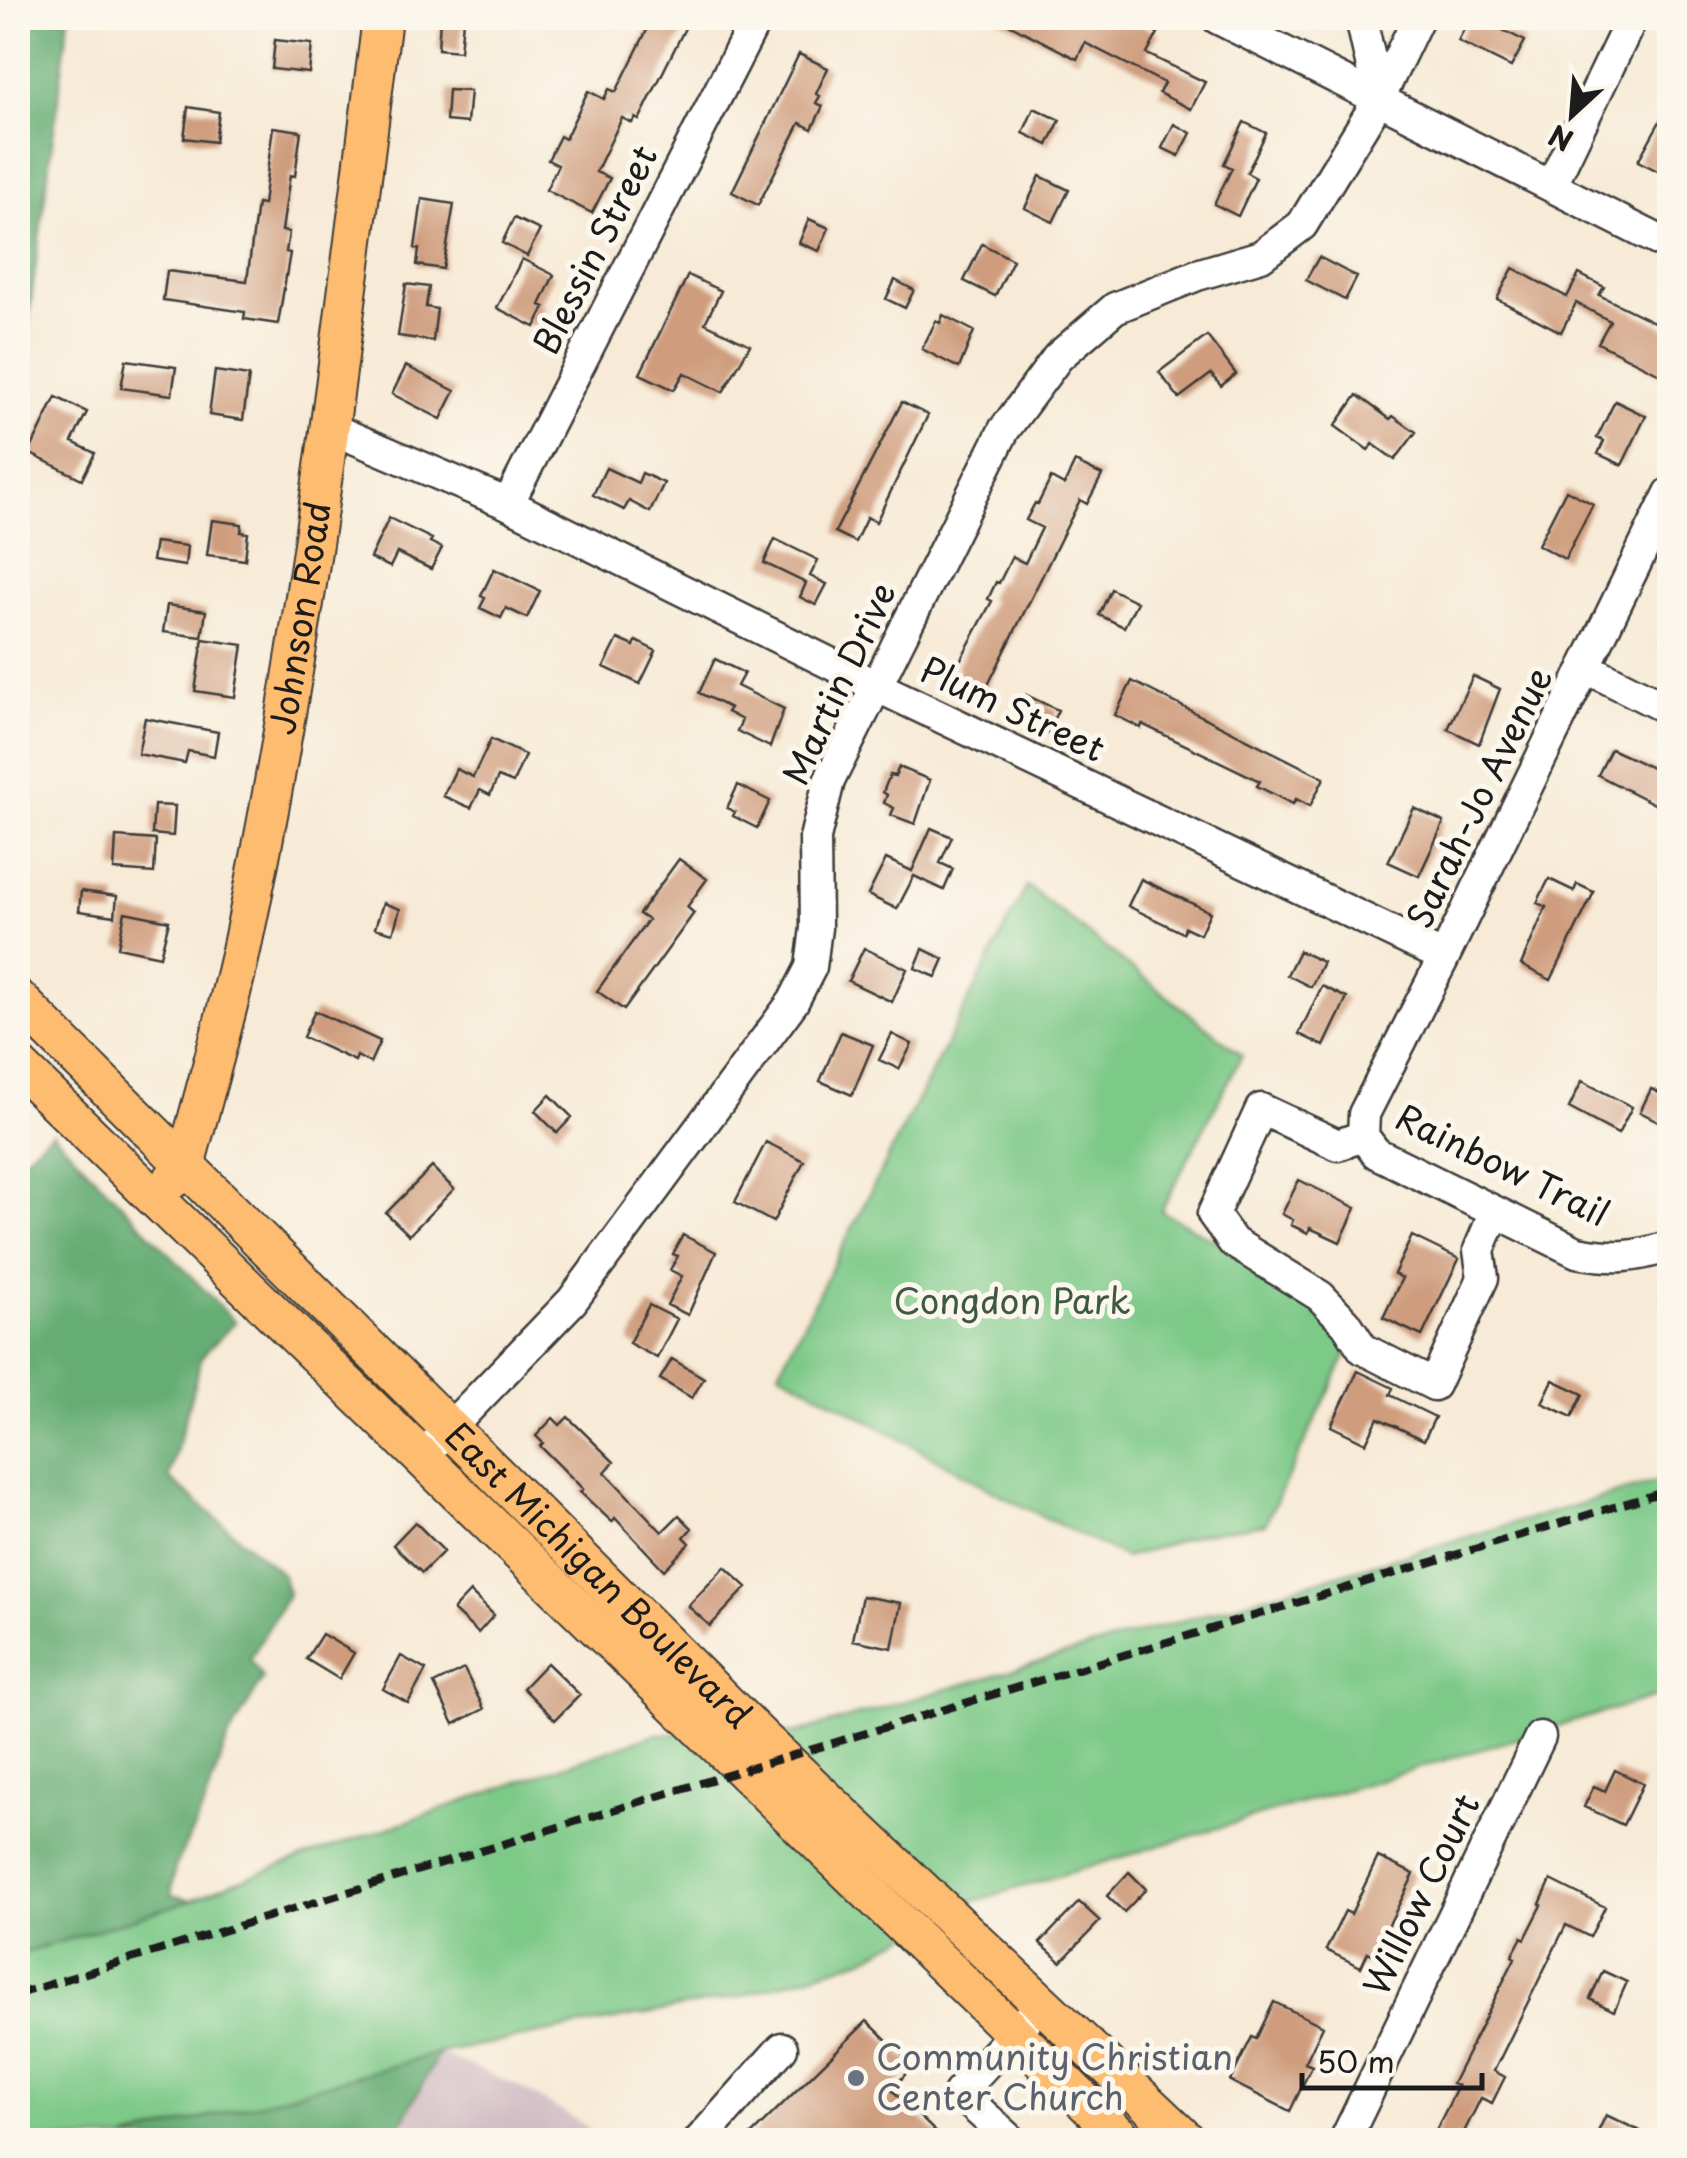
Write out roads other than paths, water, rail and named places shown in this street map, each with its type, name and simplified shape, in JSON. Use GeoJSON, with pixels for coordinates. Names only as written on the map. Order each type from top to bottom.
{"type":"FeatureCollection","features":[{"type":"Feature","properties":{"kind":"main road","name":"Johnson Road"},"geometry":{"type":"LineString","coordinates":[[154,1200],[184,1166],[241,949],[288,706],[330,428],[382,18]]}},
{"type":"Feature","properties":{"kind":"main road","name":"East Michigan Boulevard"},"geometry":{"type":"LineString","coordinates":[[18,999],[760,1738],[1186,2140]]}},
{"type":"Feature","properties":{"kind":"main road","name":"East Michigan Boulevard"},"geometry":{"type":"LineString","coordinates":[[18,1065],[1124,2140]]}},
{"type":"Feature","properties":{"kind":"street"},"geometry":{"type":"LineString","coordinates":[[1217,18],[1670,246]]}},
{"type":"Feature","properties":{"kind":"street"},"geometry":{"type":"LineString","coordinates":[[1361,18],[1378,99]]}},
{"type":"Feature","properties":{"kind":"street","name":"Martin Drive"},"geometry":{"type":"LineString","coordinates":[[420,1458],[572,1301],[794,1002],[810,967],[816,928],[816,838],[830,781],[1004,430],[1058,357],[1116,308],[1197,275],[1261,256],[1302,224],[1378,99],[1418,18]]}},
{"type":"Feature","properties":{"kind":"street"},"geometry":{"type":"LineString","coordinates":[[1551,186],[1632,18]]}},
{"type":"Feature","properties":{"kind":"street","name":"Blessin Street"},"geometry":{"type":"LineString","coordinates":[[508,504],[751,30]]}},
{"type":"Feature","properties":{"kind":"street","name":"Plum Street"},"geometry":{"type":"LineString","coordinates":[[330,428],[508,504],[876,686],[1444,957]]}},
{"type":"Feature","properties":{"kind":"street","name":"Sarah-Jo Avenue"},"geometry":{"type":"LineString","coordinates":[[1362,1136],[1364,1114],[1670,493]]}},
{"type":"Feature","properties":{"kind":"street"},"geometry":{"type":"LineString","coordinates":[[1586,668],[1670,710]]}},
{"type":"Feature","properties":{"kind":"street"},"geometry":{"type":"LineString","coordinates":[[1362,1136],[1338,1145],[1261,1108],[1214,1214],[1233,1242],[1320,1296],[1346,1323],[1363,1349],[1434,1385],[1483,1278],[1479,1250],[1495,1212]]}},
{"type":"Feature","properties":{"kind":"street","name":"Rainbow Trail"},"geometry":{"type":"LineString","coordinates":[[1362,1136],[1376,1154],[1577,1252],[1605,1258],[1636,1258],[1670,1246]]}},
{"type":"Feature","properties":{"kind":"street","name":"Willow Court"},"geometry":{"type":"LineString","coordinates":[[1345,2140],[1540,1737]]}},
{"type":"Feature","properties":{"kind":"street"},"geometry":{"type":"LineString","coordinates":[[1011,2140],[959,2092],[1041,2004]]}},
{"type":"Feature","properties":{"kind":"street"},"geometry":{"type":"LineString","coordinates":[[700,2140],[782,2048]]}},
{"type":"Feature","properties":{"kind":"railway"},"geometry":{"type":"LineString","coordinates":[[18,1994],[1670,1490]]}},
{"type":"Feature","properties":{"kind":"place","name":"Community Christian Center Church"},"geometry":{"type":"Point","coordinates":[856,2078]}},
{"type":"Feature","properties":{"kind":"park label","name":"Congdon Park"},"geometry":{"type":"Point","coordinates":[1012,1302]}}]}
